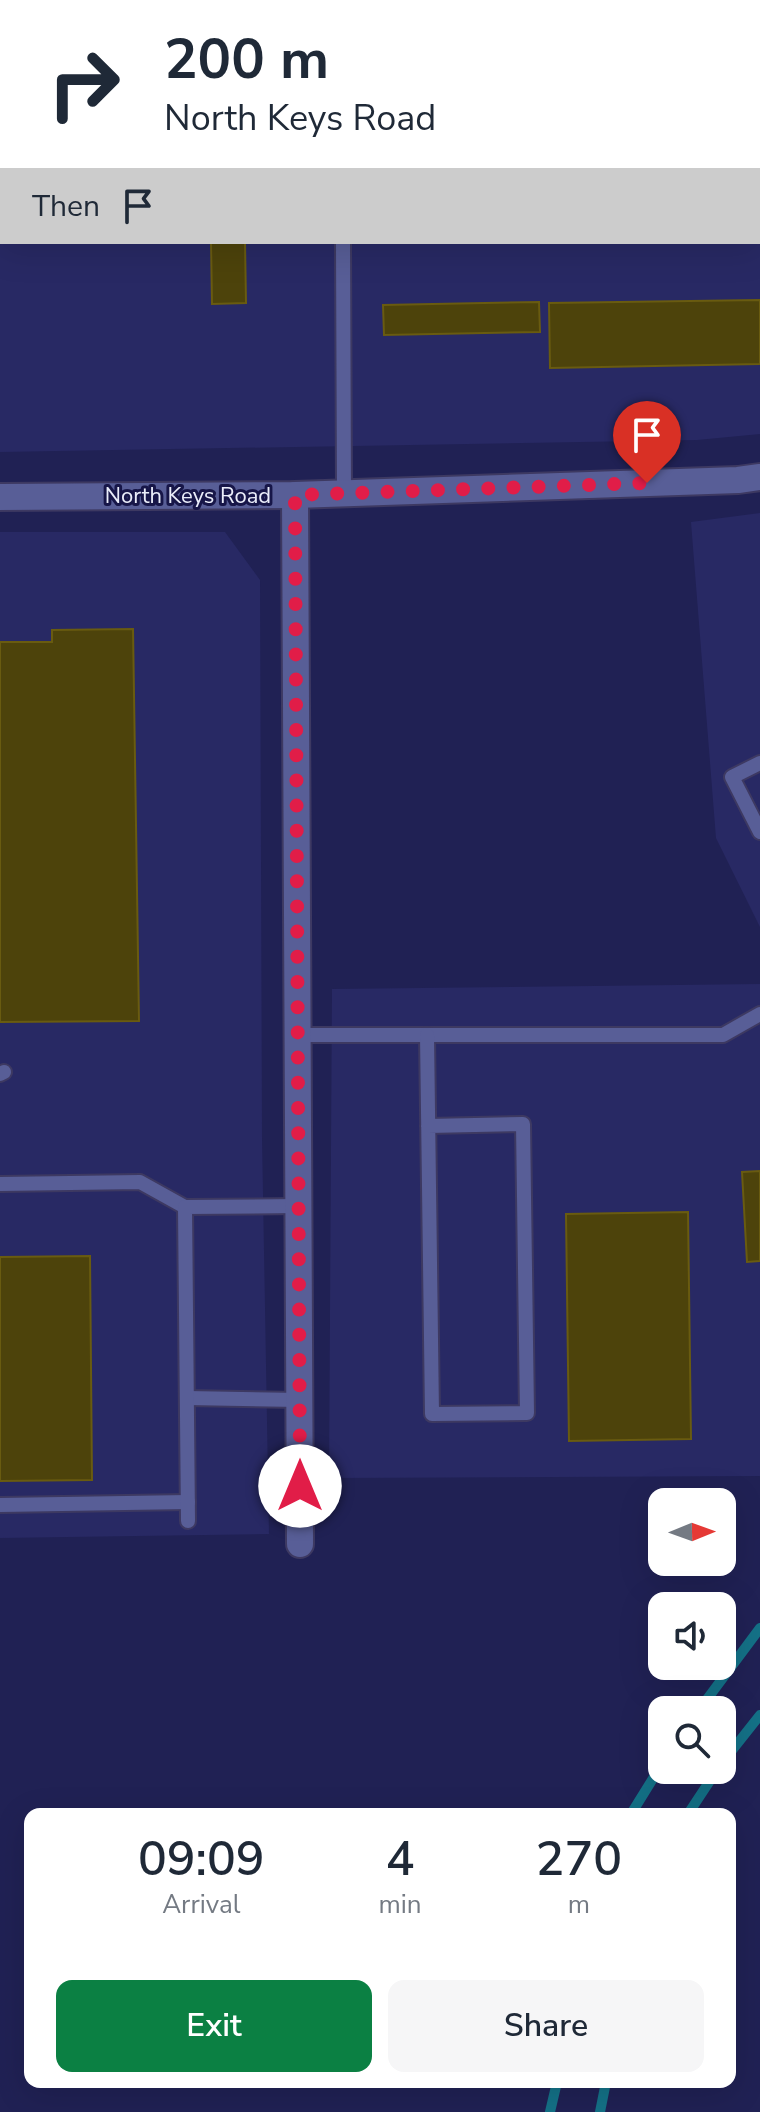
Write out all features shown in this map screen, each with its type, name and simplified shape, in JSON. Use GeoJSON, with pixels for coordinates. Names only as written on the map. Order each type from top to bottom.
{"type":"FeatureCollection","features":[{"type":"Feature","properties":{"kind":"street","name":"North Keys Road"},"geometry":{"type":"LineString","coordinates":[[0,497],[295,495],[760,477]]}},
{"type":"Feature","properties":{"kind":"street"},"geometry":{"type":"LineString","coordinates":[[295,495],[300,1544]]}},
{"type":"Feature","properties":{"kind":"lane"},"geometry":{"type":"LineString","coordinates":[[343,244],[344,493]]}},
{"type":"Feature","properties":{"kind":"lane"},"geometry":{"type":"LineString","coordinates":[[760,763],[732,777],[760,832]]}},
{"type":"Feature","properties":{"kind":"lane"},"geometry":{"type":"LineString","coordinates":[[298,1035],[723,1035],[760,1014]]}},
{"type":"Feature","properties":{"kind":"lane"},"geometry":{"type":"LineString","coordinates":[[427,1035],[428,1126],[432,1414],[527,1413],[523,1124],[428,1126]]}},
{"type":"Feature","properties":{"kind":"lane"},"geometry":{"type":"LineString","coordinates":[[0,1184],[140,1182],[185,1207],[299,1206]]}},
{"type":"Feature","properties":{"kind":"lane"},"geometry":{"type":"LineString","coordinates":[[185,1207],[188,1521]]}},
{"type":"Feature","properties":{"kind":"lane"},"geometry":{"type":"LineString","coordinates":[[187,1398],[300,1400]]}},
{"type":"Feature","properties":{"kind":"lane"},"geometry":{"type":"LineString","coordinates":[[0,1505],[188,1502]]}},
{"type":"Feature","properties":{"kind":"shaded area"},"geometry":{"type":"Polygon","coordinates":[[[0,244],[760,244],[760,434],[697,440],[0,452],[0,244]]]}},
{"type":"Feature","properties":{"kind":"shaded area"},"geometry":{"type":"Polygon","coordinates":[[[760,513],[760,927],[716,838],[691,522],[760,513]]]}},
{"type":"Feature","properties":{"kind":"shaded area"},"geometry":{"type":"Polygon","coordinates":[[[0,532],[225,532],[260,580],[262,1138],[269,1534],[0,1538],[0,532]]]}},
{"type":"Feature","properties":{"kind":"shaded area"},"geometry":{"type":"Polygon","coordinates":[[[760,984],[760,1476],[329,1478],[332,989],[760,984]]]}},
{"type":"Feature","properties":{"kind":"building"},"geometry":{"type":"Polygon","coordinates":[[[211,244],[245,244],[246,303],[212,304],[211,244]]]}},
{"type":"Feature","properties":{"kind":"building"},"geometry":{"type":"Polygon","coordinates":[[[760,300],[760,364],[550,368],[549,303],[760,300]]]}},
{"type":"Feature","properties":{"kind":"building"},"geometry":{"type":"Polygon","coordinates":[[[539,302],[540,332],[384,335],[383,305],[539,302]]]}},
{"type":"Feature","properties":{"kind":"building"},"geometry":{"type":"Polygon","coordinates":[[[133,629],[139,1021],[0,1022],[0,642],[52,642],[52,630],[133,629]]]}},
{"type":"Feature","properties":{"kind":"building"},"geometry":{"type":"Polygon","coordinates":[[[760,1171],[760,1261],[747,1262],[742,1172],[760,1171]]]}},
{"type":"Feature","properties":{"kind":"building"},"geometry":{"type":"Polygon","coordinates":[[[688,1212],[691,1439],[569,1441],[566,1214],[688,1212]]]}},
{"type":"Feature","properties":{"kind":"building"},"geometry":{"type":"Polygon","coordinates":[[[90,1256],[92,1480],[0,1481],[0,1257],[90,1256]]]}},
{"type":"Feature","properties":{"kind":"waterway"},"geometry":{"type":"LineString","coordinates":[[709,1696],[760,1628]]}},
{"type":"Feature","properties":{"kind":"waterway"},"geometry":{"type":"LineString","coordinates":[[736,1745],[760,1715]]}},
{"type":"Feature","properties":{"kind":"waterway"},"geometry":{"type":"LineString","coordinates":[[635,1808],[650,1784]]}},
{"type":"Feature","properties":{"kind":"waterway"},"geometry":{"type":"LineString","coordinates":[[692,1808],[708,1784]]}},
{"type":"Feature","properties":{"kind":"waterway"},"geometry":{"type":"LineString","coordinates":[[550,2112],[556,2088]]}},
{"type":"Feature","properties":{"kind":"waterway"},"geometry":{"type":"LineString","coordinates":[[600,2112],[605,2088]]}},
{"type":"Feature","properties":{"kind":"route"},"geometry":{"type":"LineString","coordinates":[[300,1486],[295,495],[647,483]]}}]}
